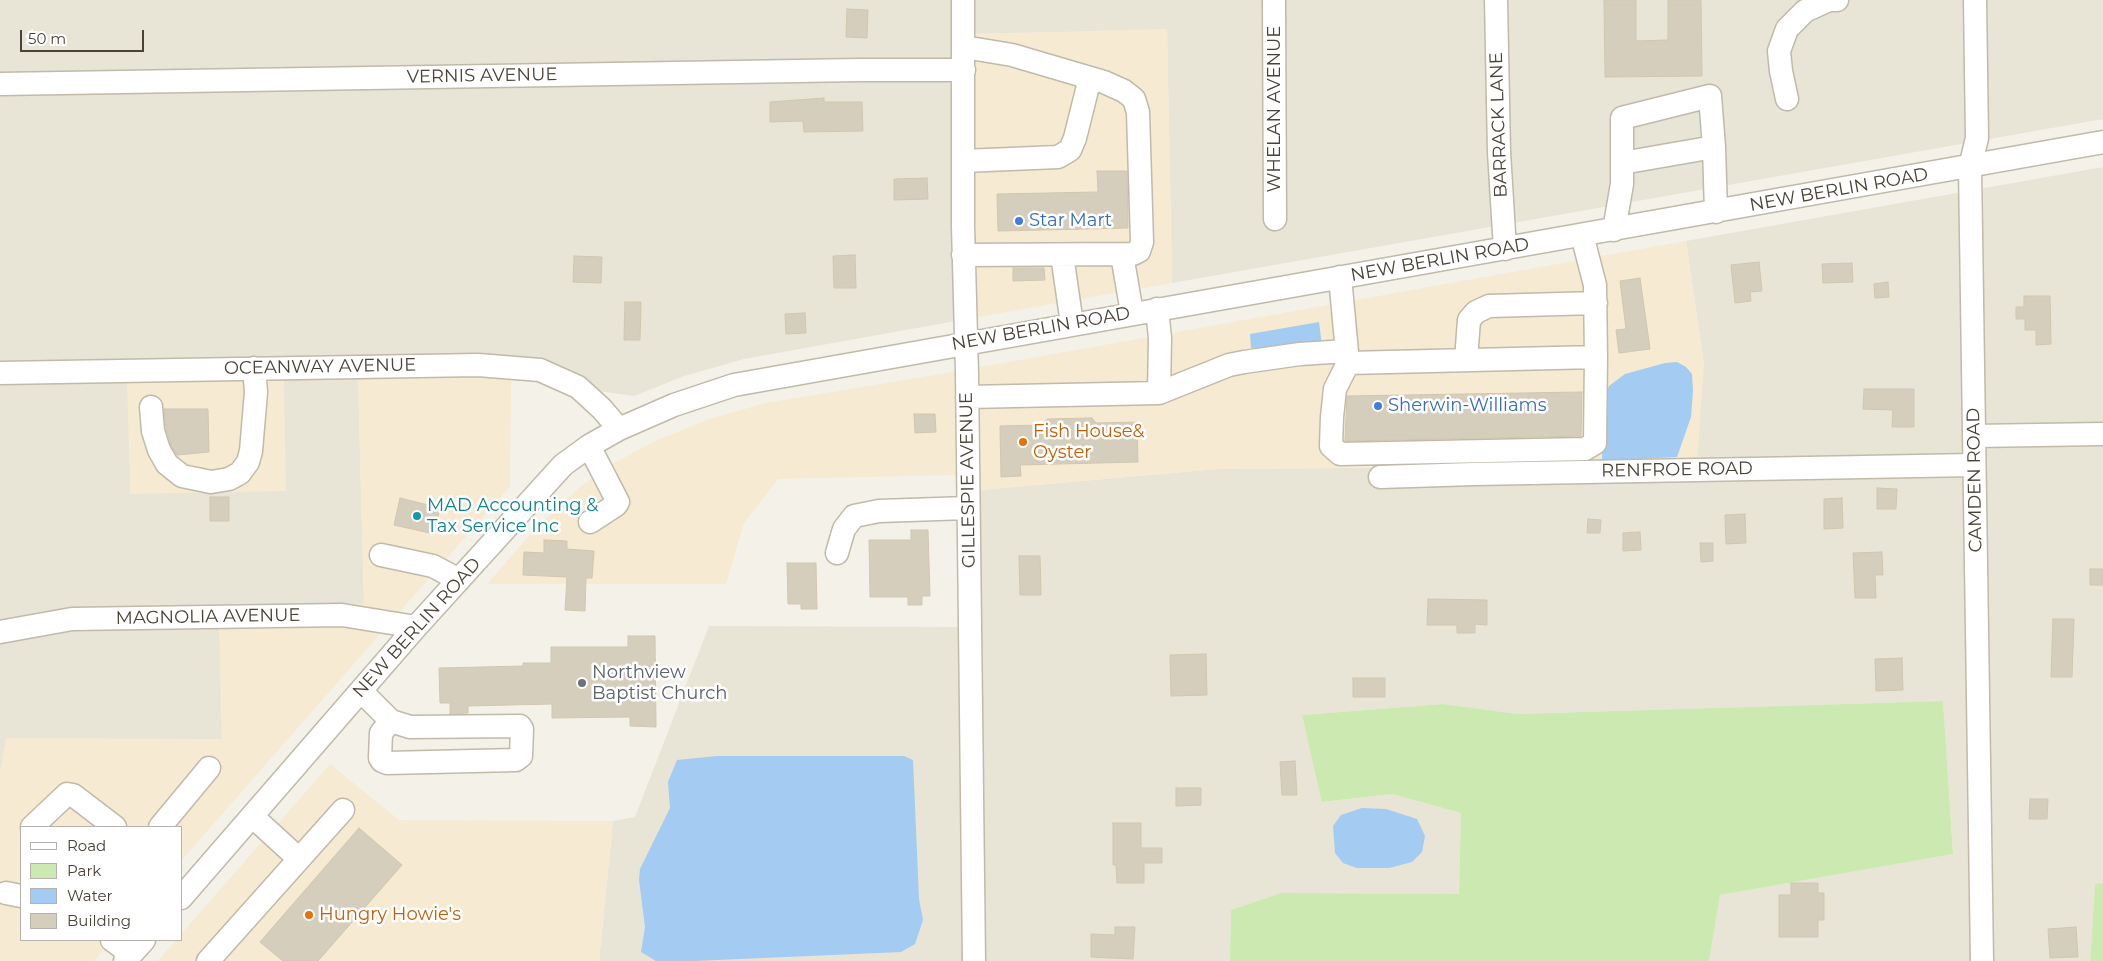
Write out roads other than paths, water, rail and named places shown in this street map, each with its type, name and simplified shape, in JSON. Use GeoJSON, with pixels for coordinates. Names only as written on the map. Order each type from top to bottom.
{"type":"FeatureCollection","features":[{"type":"Feature","properties":{"kind":"street","name":"GILLESPIE AVENUE"},"geometry":{"type":"LineString","coordinates":[[963,0],[963,255],[967,342],[974,961]]}},
{"type":"Feature","properties":{"kind":"street","name":"WHELAN AVENUE"},"geometry":{"type":"LineString","coordinates":[[1274,0],[1275,219]]}},
{"type":"Feature","properties":{"kind":"street","name":"BARRACK LANE"},"geometry":{"type":"LineString","coordinates":[[1496,0],[1499,152],[1505,249]]}},
{"type":"Feature","properties":{"kind":"street"},"geometry":{"type":"LineString","coordinates":[[1787,99],[1779,51],[1787,29],[1805,11],[1829,0],[1837,0]]}},
{"type":"Feature","properties":{"kind":"street","name":"CAMDEN ROAD"},"geometry":{"type":"LineString","coordinates":[[1975,0],[1977,138],[1970,167],[1982,961]]}},
{"type":"Feature","properties":{"kind":"street"},"geometry":{"type":"LineString","coordinates":[[963,255],[1122,255],[1133,254],[1139,250],[1142,242],[1138,112],[1134,99],[1124,91],[1090,78],[1012,55],[964,48]]}},
{"type":"Feature","properties":{"kind":"street","name":"VERNIS AVENUE"},"geometry":{"type":"LineString","coordinates":[[0,84],[849,70],[964,70]]}},
{"type":"Feature","properties":{"kind":"street"},"geometry":{"type":"LineString","coordinates":[[963,161],[1058,157],[1070,150],[1075,138],[1090,78]]}},
{"type":"Feature","properties":{"kind":"street"},"geometry":{"type":"LineString","coordinates":[[1614,230],[1622,184],[1622,118],[1710,96],[1716,212]]}},
{"type":"Feature","properties":{"kind":"street","name":"NEW BERLIN ROAD"},"geometry":{"type":"LineString","coordinates":[[182,897],[416,626],[563,465],[589,446],[674,405],[734,385],[967,342],[1582,236],[2103,142]]}},
{"type":"Feature","properties":{"kind":"street"},"geometry":{"type":"LineString","coordinates":[[1622,163],[1714,147]]}},
{"type":"Feature","properties":{"kind":"street"},"geometry":{"type":"LineString","coordinates":[[1340,277],[1347,357],[1335,389],[1331,446],[1340,454],[1585,449],[1595,444],[1596,302],[1595,285],[1582,236]]}},
{"type":"Feature","properties":{"kind":"street"},"geometry":{"type":"LineString","coordinates":[[1062,255],[1072,324]]}},
{"type":"Feature","properties":{"kind":"street"},"geometry":{"type":"LineString","coordinates":[[1122,255],[1132,313]]}},
{"type":"Feature","properties":{"kind":"street"},"geometry":{"type":"LineString","coordinates":[[1466,360],[1469,320],[1476,312],[1489,306],[1596,302]]}},
{"type":"Feature","properties":{"kind":"street"},"geometry":{"type":"LineString","coordinates":[[1157,308],[1160,338],[1159,393]]}},
{"type":"Feature","properties":{"kind":"street"},"geometry":{"type":"LineString","coordinates":[[967,398],[1159,393],[1229,366],[1300,354],[1466,360],[1596,357]]}},
{"type":"Feature","properties":{"kind":"street","name":"OCEANWAY AVENUE"},"geometry":{"type":"LineString","coordinates":[[0,373],[478,366],[540,370],[578,387],[602,409],[619,430]]}},
{"type":"Feature","properties":{"kind":"street"},"geometry":{"type":"LineString","coordinates":[[151,407],[153,431],[159,450],[167,464],[182,476],[211,482],[229,479],[240,473],[248,462],[251,451],[256,392],[254,368]]}},
{"type":"Feature","properties":{"kind":"street"},"geometry":{"type":"LineString","coordinates":[[1974,436],[2103,434]]}},
{"type":"Feature","properties":{"kind":"street"},"geometry":{"type":"LineString","coordinates":[[589,446],[618,502],[590,522]]}},
{"type":"Feature","properties":{"kind":"street","name":"RENFROE ROAD"},"geometry":{"type":"LineString","coordinates":[[1380,477],[1974,464]]}},
{"type":"Feature","properties":{"kind":"street"},"geometry":{"type":"LineString","coordinates":[[837,553],[844,529],[854,516],[879,511],[968,508]]}},
{"type":"Feature","properties":{"kind":"street"},"geometry":{"type":"LineString","coordinates":[[381,554],[434,566],[459,580]]}},
{"type":"Feature","properties":{"kind":"street","name":"MAGNOLIA AVENUE"},"geometry":{"type":"LineString","coordinates":[[0,632],[72,619],[342,615],[416,626]]}},
{"type":"Feature","properties":{"kind":"street"},"geometry":{"type":"LineString","coordinates":[[361,691],[391,721],[419,728],[520,726],[522,729],[521,756],[516,760],[382,762],[380,758],[381,733],[391,721]]}},
{"type":"Feature","properties":{"kind":"street"},"geometry":{"type":"LineString","coordinates":[[161,826],[209,768]]}},
{"type":"Feature","properties":{"kind":"street"},"geometry":{"type":"LineString","coordinates":[[33,826],[63,796],[73,794],[115,826]]}},
{"type":"Feature","properties":{"kind":"street"},"geometry":{"type":"LineString","coordinates":[[208,961],[343,810]]}},
{"type":"Feature","properties":{"kind":"street"},"geometry":{"type":"LineString","coordinates":[[252,816],[299,859]]}},
{"type":"Feature","properties":{"kind":"street"},"geometry":{"type":"LineString","coordinates":[[114,941],[134,952]]}},
{"type":"Feature","properties":{"kind":"water"},"geometry":{"type":"Polygon","coordinates":[[[1319,322],[1322,346],[1285,344],[1285,347],[1251,348],[1250,334],[1319,322]]]}},
{"type":"Feature","properties":{"kind":"water"},"geometry":{"type":"Polygon","coordinates":[[[1677,362],[1686,367],[1692,374],[1693,391],[1691,417],[1677,457],[1602,461],[1606,393],[1609,386],[1625,374],[1665,363],[1677,362]]]}},
{"type":"Feature","properties":{"kind":"water"},"geometry":{"type":"Polygon","coordinates":[[[717,756],[904,756],[913,760],[919,899],[923,920],[915,944],[901,952],[694,961],[656,961],[641,952],[645,927],[639,880],[640,869],[670,808],[668,782],[677,760],[717,756]]]}},
{"type":"Feature","properties":{"kind":"water"},"geometry":{"type":"Polygon","coordinates":[[[1362,808],[1386,809],[1417,819],[1425,836],[1422,852],[1412,862],[1389,868],[1357,868],[1343,863],[1335,853],[1333,826],[1341,815],[1362,808]]]}},
{"type":"Feature","properties":{"kind":"place","name":"Star Mart"},"geometry":{"type":"Point","coordinates":[1019,221]}},
{"type":"Feature","properties":{"kind":"place","name":"Sherwin-Williams"},"geometry":{"type":"Point","coordinates":[1378,406]}},
{"type":"Feature","properties":{"kind":"place","name":"Fish House& Oyster"},"geometry":{"type":"Point","coordinates":[1023,442]}},
{"type":"Feature","properties":{"kind":"place","name":"MAD Accounting & Tax Service Inc"},"geometry":{"type":"Point","coordinates":[417,516]}},
{"type":"Feature","properties":{"kind":"place","name":"Northview Baptist Church"},"geometry":{"type":"Point","coordinates":[582,683]}},
{"type":"Feature","properties":{"kind":"place","name":"Hungry Howie's"},"geometry":{"type":"Point","coordinates":[309,915]}}]}
